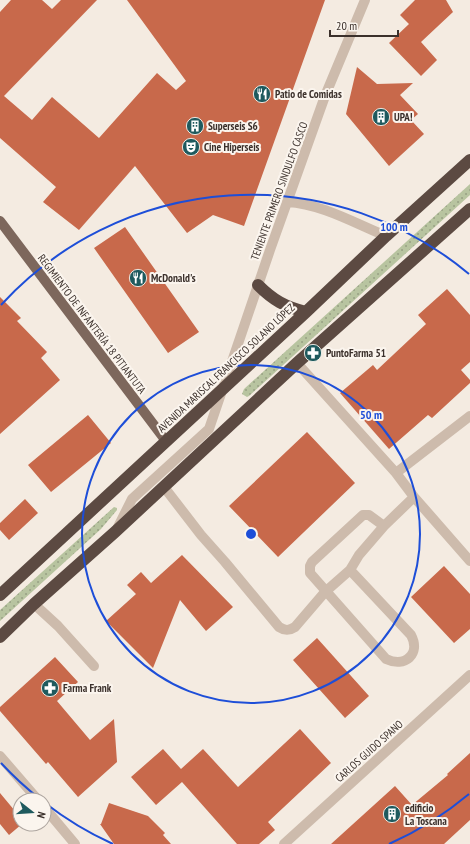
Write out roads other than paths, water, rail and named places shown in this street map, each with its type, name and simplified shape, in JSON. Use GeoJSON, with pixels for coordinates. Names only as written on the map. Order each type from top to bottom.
{"type":"FeatureCollection","features":[{"type":"Feature","properties":{"kind":"highway","name":"AVENIDA MARISCAL FRANCISCO SOLANO LÓPEZ"},"geometry":{"type":"LineString","coordinates":[[0,595],[386,236],[470,160]]}},
{"type":"Feature","properties":{"kind":"highway"},"geometry":{"type":"LineString","coordinates":[[0,637],[34,604],[115,532],[297,363],[470,209]]}},
{"type":"Feature","properties":{"kind":"highway"},"geometry":{"type":"LineString","coordinates":[[258,285],[271,298],[291,309],[306,312]]}},
{"type":"Feature","properties":{"kind":"main road","name":"REGIMIENTO DE INFANTERÍA 18 PITIANTUTA"},"geometry":{"type":"LineString","coordinates":[[0,221],[166,441]]}},
{"type":"Feature","properties":{"kind":"street","name":"TENIENTE PRIMERO SINDULFO CASCO"},"geometry":{"type":"LineString","coordinates":[[115,532],[132,499],[208,429],[326,96],[365,0]]}},
{"type":"Feature","properties":{"kind":"street"},"geometry":{"type":"LineString","coordinates":[[288,202],[301,203],[317,207],[386,236]]}},
{"type":"Feature","properties":{"kind":"street"},"geometry":{"type":"LineString","coordinates":[[297,363],[396,473],[414,497],[470,561]]}},
{"type":"Feature","properties":{"kind":"street"},"geometry":{"type":"LineString","coordinates":[[396,473],[470,416]]}},
{"type":"Feature","properties":{"kind":"street"},"geometry":{"type":"LineString","coordinates":[[164,487],[201,535],[284,630],[290,630],[295,627],[325,592],[350,570],[359,555],[384,526],[414,497]]}},
{"type":"Feature","properties":{"kind":"street"},"geometry":{"type":"LineString","coordinates":[[350,570],[411,635],[414,641],[413,650],[410,657],[404,662],[394,663],[386,659],[325,592],[310,573],[310,566],[312,562],[363,515],[368,515],[384,526]]}},
{"type":"Feature","properties":{"kind":"street"},"geometry":{"type":"LineString","coordinates":[[34,604],[58,626],[94,666]]}},
{"type":"Feature","properties":{"kind":"street","name":"CARLOS GUIDO SPANO"},"geometry":{"type":"LineString","coordinates":[[284,844],[470,675]]}},
{"type":"Feature","properties":{"kind":"street"},"geometry":{"type":"LineString","coordinates":[[0,756],[31,792]]}},
{"type":"Feature","properties":{"kind":"street"},"geometry":{"type":"LineString","coordinates":[[52,816],[76,844]]}},
{"type":"Feature","properties":{"kind":"place","name":"Patio de Comidas"},"geometry":{"type":"Point","coordinates":[262,94]}},
{"type":"Feature","properties":{"kind":"place","name":"UPA!"},"geometry":{"type":"Point","coordinates":[381,117]}},
{"type":"Feature","properties":{"kind":"place","name":"Superseis S6"},"geometry":{"type":"Point","coordinates":[195,126]}},
{"type":"Feature","properties":{"kind":"place","name":"Cine Hiperseis"},"geometry":{"type":"Point","coordinates":[191,147]}},
{"type":"Feature","properties":{"kind":"place","name":"McDonald's"},"geometry":{"type":"Point","coordinates":[138,278]}},
{"type":"Feature","properties":{"kind":"place","name":"PuntoFarma 51"},"geometry":{"type":"Point","coordinates":[313,353]}},
{"type":"Feature","properties":{"kind":"place","name":"Farma Frank"},"geometry":{"type":"Point","coordinates":[50,688]}},
{"type":"Feature","properties":{"kind":"place","name":"edificio La Toscana"},"geometry":{"type":"Point","coordinates":[392,814]}}]}
